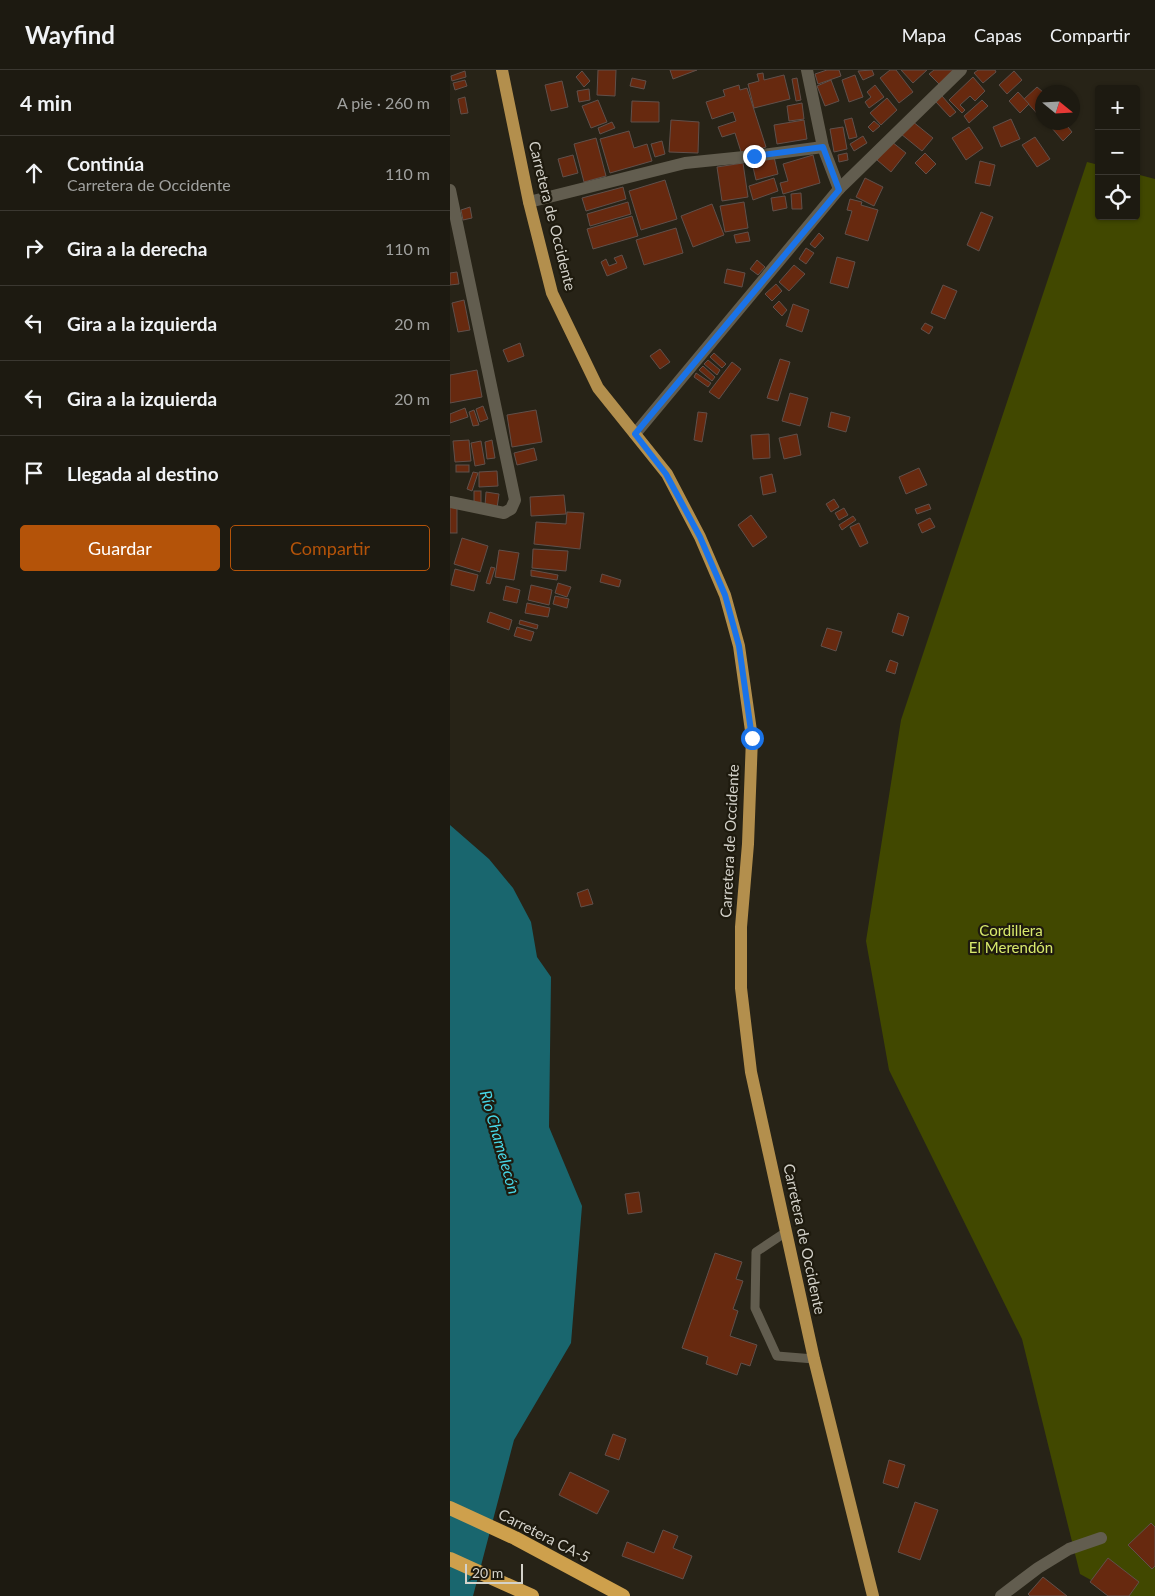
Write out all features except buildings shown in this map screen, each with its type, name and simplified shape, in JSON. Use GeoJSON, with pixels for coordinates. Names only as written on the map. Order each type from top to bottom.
{"type":"FeatureCollection","features":[{"type":"Feature","properties":{"kind":"highway","name":"Carretera CA-5"},"geometry":{"type":"LineString","coordinates":[[450,1508],[515,1538],[623,1596]]}},
{"type":"Feature","properties":{"kind":"highway"},"geometry":{"type":"LineString","coordinates":[[450,1559],[532,1596]]}},
{"type":"Feature","properties":{"kind":"main road","name":"Carretera de Occidente"},"geometry":{"type":"LineString","coordinates":[[502,70],[529,202],[552,293],[598,388],[666,474],[700,537],[725,595],[739,646],[752,738],[748,844],[741,927],[741,988],[752,1072],[814,1359],[874,1596]]}},
{"type":"Feature","properties":{"kind":"street"},"geometry":{"type":"LineString","coordinates":[[807,70],[823,147],[839,190]]}},
{"type":"Feature","properties":{"kind":"street"},"geometry":{"type":"LineString","coordinates":[[635,434],[839,190],[961,70]]}},
{"type":"Feature","properties":{"kind":"street"},"geometry":{"type":"LineString","coordinates":[[529,202],[685,163],[823,147]]}},
{"type":"Feature","properties":{"kind":"street"},"geometry":{"type":"LineString","coordinates":[[450,190],[515,500],[511,509],[504,513],[450,502]]}},
{"type":"Feature","properties":{"kind":"street"},"geometry":{"type":"LineString","coordinates":[[1001,1596],[1038,1568],[1069,1549],[1101,1538]]}},
{"type":"Feature","properties":{"kind":"lane"},"geometry":{"type":"LineString","coordinates":[[786,1232],[756,1252],[755,1308],[776,1356],[814,1359]]}},
{"type":"Feature","properties":{"kind":"green space","name":"Cordillera El Merendón"},"geometry":{"type":"Polygon","coordinates":[[[1087,162],[1095,164],[1095,220],[1140,220],[1140,175],[1155,179],[1155,1596],[1120,1596],[1080,1574],[1022,1339],[889,1070],[866,941],[901,720],[1087,162]]]}},
{"type":"Feature","properties":{"kind":"water","name":"Río Chamelecón"},"geometry":{"type":"Polygon","coordinates":[[[450,825],[489,859],[513,888],[531,922],[537,957],[551,977],[549,1127],[582,1206],[571,1343],[514,1440],[473,1596],[450,1596],[450,825]]]}},
{"type":"Feature","properties":{"kind":"route"},"geometry":{"type":"LineString","coordinates":[[752,738],[739,646],[725,595],[700,537],[666,474],[635,434],[839,190],[823,147],[754,156]]}}]}
